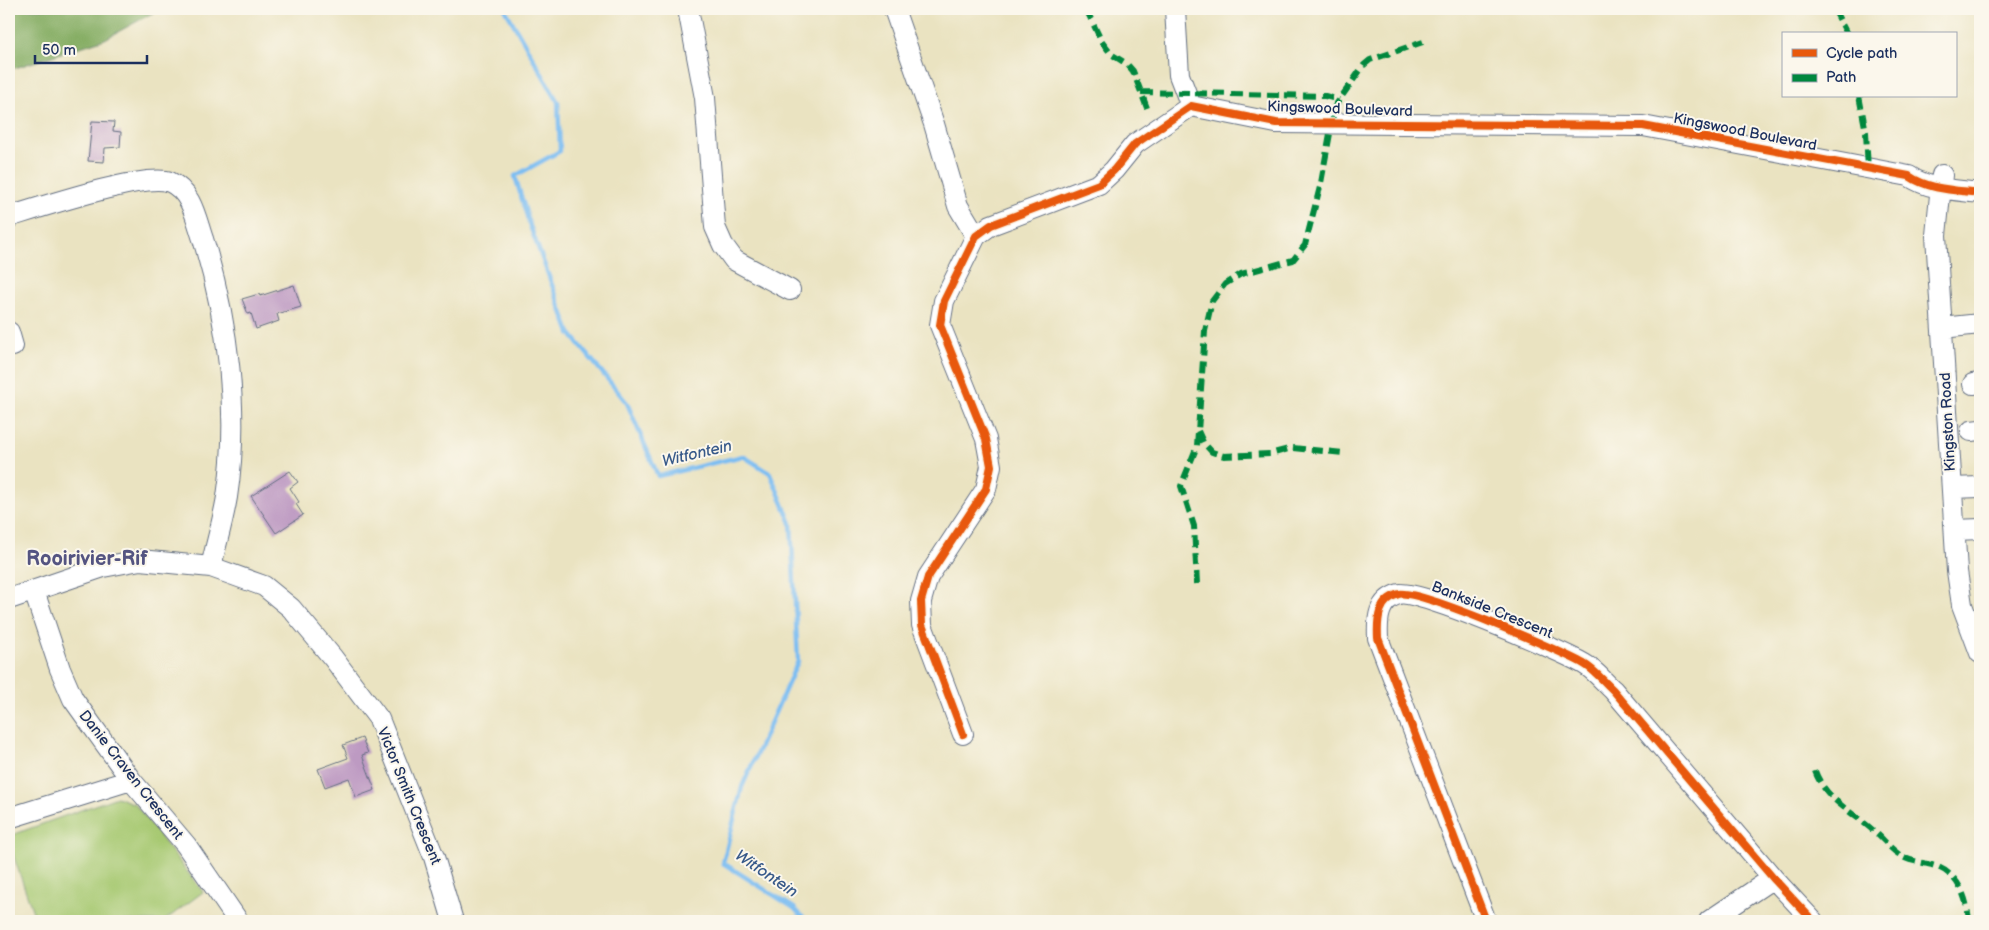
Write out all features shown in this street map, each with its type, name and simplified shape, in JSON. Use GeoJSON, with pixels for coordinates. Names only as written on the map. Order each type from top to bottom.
{"type":"FeatureCollection","features":[{"type":"Feature","properties":{"kind":"street"},"geometry":{"type":"LineString","coordinates":[[688,9],[706,98],[714,227],[722,246],[734,260],[790,290]]}},
{"type":"Feature","properties":{"kind":"street"},"geometry":{"type":"LineString","coordinates":[[894,9],[934,124],[958,206],[976,236]]}},
{"type":"Feature","properties":{"kind":"street"},"geometry":{"type":"LineString","coordinates":[[963,734],[922,624],[920,601],[928,577],[986,489],[991,466],[986,439],[940,325],[944,301],[976,236],[991,225],[1099,184],[1114,170],[1135,144],[1191,106],[1179,75],[1175,9]]}},
{"type":"Feature","properties":{"kind":"street","name":"Kingswood Boulevard"},"geometry":{"type":"LineString","coordinates":[[1191,106],[1276,123],[1644,126],[1909,176],[1917,182],[1980,180]]}},
{"type":"Feature","properties":{"kind":"street"},"geometry":{"type":"LineString","coordinates":[[9,217],[73,198],[156,180],[170,182],[191,202],[222,313],[231,393],[227,497],[211,567]]}},
{"type":"Feature","properties":{"kind":"street","name":"Kingswood Boulevard"},"geometry":{"type":"LineString","coordinates":[[1942,182],[1980,193]]}},
{"type":"Feature","properties":{"kind":"street","name":"Kingston Road"},"geometry":{"type":"LineString","coordinates":[[1942,182],[1936,235],[1955,530],[1962,605],[1980,653]]}},
{"type":"Feature","properties":{"kind":"street"},"geometry":{"type":"LineString","coordinates":[[1942,328],[1980,324]]}},
{"type":"Feature","properties":{"kind":"street"},"geometry":{"type":"LineString","coordinates":[[1952,488],[1980,487]]}},
{"type":"Feature","properties":{"kind":"street"},"geometry":{"type":"LineString","coordinates":[[1955,530],[1980,529]]}},
{"type":"Feature","properties":{"kind":"street","name":"Victor Smith Crescent"},"geometry":{"type":"LineString","coordinates":[[9,599],[121,562],[140,560],[211,567],[264,586],[291,608],[333,658],[378,719],[434,856],[454,921]]}},
{"type":"Feature","properties":{"kind":"street","name":"Danie Craven Crescent"},"geometry":{"type":"LineString","coordinates":[[34,591],[60,669],[73,699],[131,780],[186,845],[238,921]]}},
{"type":"Feature","properties":{"kind":"street","name":"Bankside Crescent"},"geometry":{"type":"LineString","coordinates":[[1486,921],[1378,638],[1378,616],[1381,609],[1391,598],[1399,594],[1406,593],[1427,598],[1538,642],[1586,665],[1613,690],[1773,878],[1813,921]]}},
{"type":"Feature","properties":{"kind":"street"},"geometry":{"type":"LineString","coordinates":[[9,818],[131,780]]}},
{"type":"Feature","properties":{"kind":"street"},"geometry":{"type":"LineString","coordinates":[[1710,921],[1773,878]]}},
{"type":"Feature","properties":{"kind":"green space"},"geometry":{"type":"Polygon","coordinates":[[[9,9],[160,9],[105,39],[9,70],[9,9]]]}},
{"type":"Feature","properties":{"kind":"green space"},"geometry":{"type":"Polygon","coordinates":[[[117,797],[135,804],[203,892],[164,921],[36,921],[9,843],[9,836],[117,797]]]}},
{"type":"Feature","properties":{"kind":"building"},"geometry":{"type":"Polygon","coordinates":[[[92,121],[114,122],[113,131],[121,132],[120,147],[105,148],[104,162],[88,161],[92,121]]]}},
{"type":"Feature","properties":{"kind":"building"},"geometry":{"type":"Polygon","coordinates":[[[294,285],[301,307],[277,314],[279,321],[256,329],[251,313],[248,314],[242,299],[259,294],[260,296],[294,285]]]}},
{"type":"Feature","properties":{"kind":"building"},"geometry":{"type":"Polygon","coordinates":[[[290,471],[298,482],[290,488],[299,502],[296,504],[303,515],[276,533],[251,496],[290,471]]]}},
{"type":"Feature","properties":{"kind":"building"},"geometry":{"type":"Polygon","coordinates":[[[362,738],[368,753],[362,755],[375,790],[356,797],[349,778],[325,787],[318,769],[348,758],[343,745],[362,738]]]}},
{"type":"Feature","properties":{"kind":"waterway","name":"Witfontein"},"geometry":{"type":"LineString","coordinates":[[505,9],[558,102],[560,151],[515,176],[530,226],[570,333],[627,403],[658,476],[743,456],[770,473],[791,523],[798,661],[742,787],[723,863],[794,908],[806,921]]}},
{"type":"Feature","properties":{"kind":"marked path"},"geometry":{"type":"LineString","coordinates":[[1086,9],[1102,42],[1111,54],[1127,64],[1133,71],[1147,108]]}},
{"type":"Feature","properties":{"kind":"marked path"},"geometry":{"type":"LineString","coordinates":[[1834,9],[1846,32]]}},
{"type":"Feature","properties":{"kind":"marked path"},"geometry":{"type":"LineString","coordinates":[[1197,584],[1194,526],[1181,486],[1197,446],[1205,331],[1212,301],[1225,284],[1241,274],[1293,260],[1305,245],[1321,183],[1335,106],[1364,65],[1370,60],[1423,42]]}},
{"type":"Feature","properties":{"kind":"marked path"},"geometry":{"type":"LineString","coordinates":[[1141,92],[1325,96],[1339,100]]}},
{"type":"Feature","properties":{"kind":"marked path"},"geometry":{"type":"LineString","coordinates":[[1859,98],[1866,132],[1868,170]]}},
{"type":"Feature","properties":{"kind":"marked path"},"geometry":{"type":"LineString","coordinates":[[1198,431],[1203,442],[1212,452],[1224,456],[1270,454],[1292,448],[1344,453]]}},
{"type":"Feature","properties":{"kind":"marked path"},"geometry":{"type":"LineString","coordinates":[[1815,771],[1826,791],[1897,853],[1905,858],[1935,866],[1950,875],[1956,881],[1964,896],[1969,921]]}},
{"type":"Feature","properties":{"kind":"cycle path"},"geometry":{"type":"LineString","coordinates":[[963,734],[922,625],[921,601],[928,577],[986,489],[991,466],[986,439],[940,325],[944,301],[976,236],[991,225],[1099,184],[1114,170],[1135,144],[1191,106],[1276,123],[1643,126],[1909,176],[1917,181],[1943,189],[1980,193]]}},
{"type":"Feature","properties":{"kind":"cycle path"},"geometry":{"type":"LineString","coordinates":[[1486,921],[1378,638],[1380,611],[1387,601],[1399,594],[1412,595],[1433,601],[1490,622],[1571,657],[1592,669],[1613,690],[1773,878],[1813,921]]}},
{"type":"Feature","properties":{"kind":"district","name":"Rooirivier-Rif"},"geometry":{"type":"Point","coordinates":[87,559]}}]}
